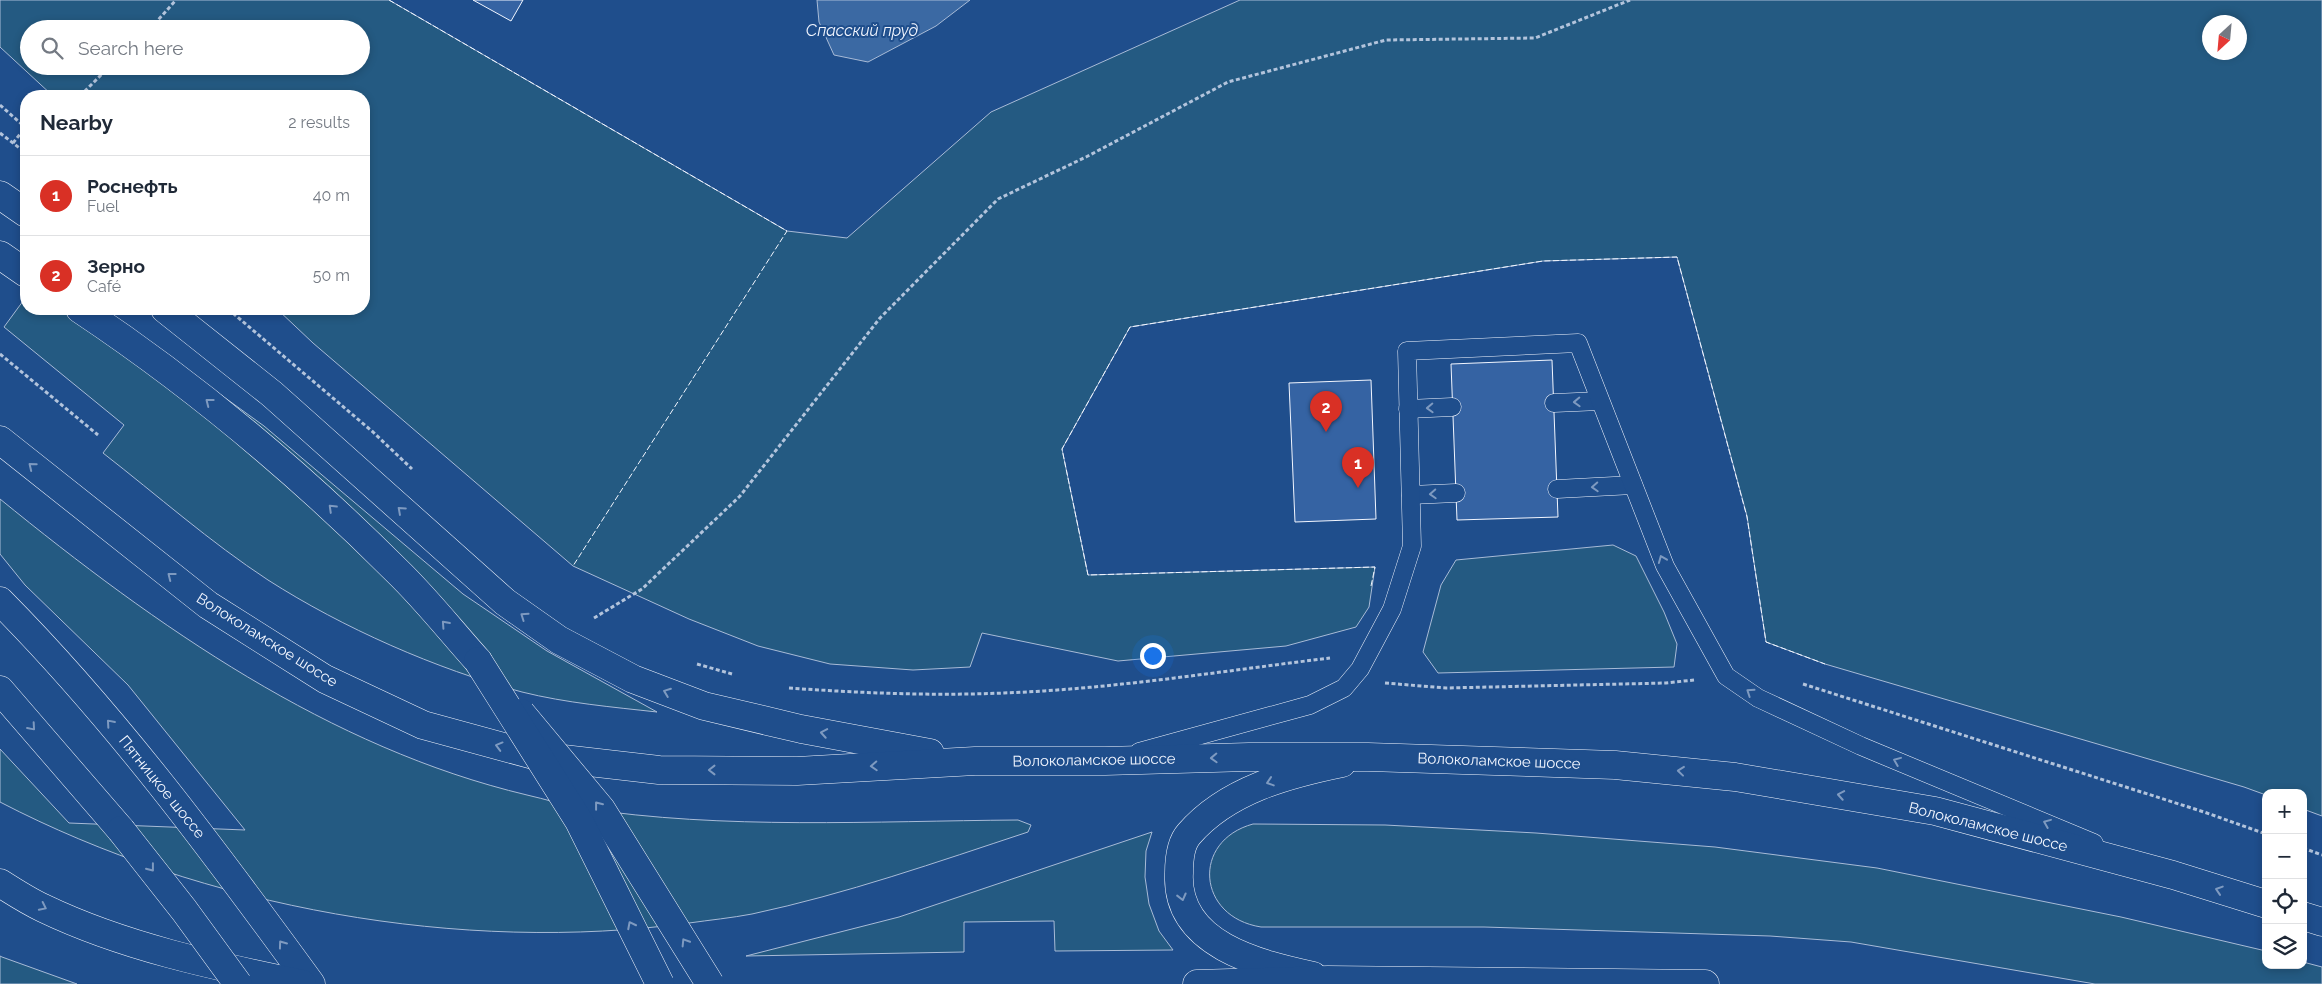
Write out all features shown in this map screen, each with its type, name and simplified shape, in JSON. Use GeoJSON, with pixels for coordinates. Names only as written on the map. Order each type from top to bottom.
{"type":"FeatureCollection","features":[{"type":"Feature","properties":{"kind":"main road"},"geometry":{"type":"LineString","coordinates":[[0,196],[20,209]]}},
{"type":"Feature","properties":{"kind":"main road"},"geometry":{"type":"LineString","coordinates":[[0,255],[20,269]]}},
{"type":"Feature","properties":{"kind":"main road"},"geometry":{"type":"LineString","coordinates":[[89,315],[137,347],[228,418],[322,499],[398,572],[478,661],[601,809],[710,984]]}},
{"type":"Feature","properties":{"kind":"main road"},"geometry":{"type":"LineString","coordinates":[[173,315],[272,394],[505,602],[559,640],[633,679],[704,706],[801,729],[975,761]]}},
{"type":"Feature","properties":{"kind":"main road","name":"Волоколамское шоссе"},"geometry":{"type":"LineString","coordinates":[[0,440],[208,605],[325,679],[423,725],[536,756],[659,770],[797,771],[975,761],[1105,761],[1249,757],[1368,757],[1615,765],[1734,777],[1936,811],[2173,875],[2262,903]]}},
{"type":"Feature","properties":{"kind":"main road","name":"Пятницкое шоссе"},"geometry":{"type":"LineString","coordinates":[[0,601],[47,650],[123,738],[196,829],[310,984]]}},
{"type":"Feature","properties":{"kind":"main road"},"geometry":{"type":"LineString","coordinates":[[478,661],[579,821],[660,984]]}},
{"type":"Feature","properties":{"kind":"main road"},"geometry":{"type":"LineString","coordinates":[[0,690],[121,830],[184,910],[238,984]]}},
{"type":"Feature","properties":{"kind":"main road"},"geometry":{"type":"LineString","coordinates":[[1328,980],[1262,965],[1216,942],[1198,928],[1185,908],[1178,881],[1180,857],[1188,835],[1209,815],[1257,786],[1307,770],[1368,757]]}},
{"type":"Feature","properties":{"kind":"main road"},"geometry":{"type":"LineString","coordinates":[[0,884],[43,908],[98,931],[150,948],[302,984]]}},
{"type":"Feature","properties":{"kind":"main road"},"geometry":{"type":"LineString","coordinates":[[2307,917],[2322,922]]}},
{"type":"Feature","properties":{"kind":"main road"},"geometry":{"type":"LineString","coordinates":[[1198,984],[1328,980],[1615,981],[1705,984]]}},
{"type":"Feature","properties":{"kind":"lane"},"geometry":{"type":"LineString","coordinates":[[1105,761],[1310,706],[1344,688],[1360,669],[1392,609],[1412,546],[1407,351],[1578,343],[1665,566],[1726,676],[1758,698],[1861,746],[2173,875]]}},
{"type":"Feature","properties":{"kind":"lane"},"geometry":{"type":"LineString","coordinates":[[1554,403],[1600,401]]}},
{"type":"Feature","properties":{"kind":"lane"},"geometry":{"type":"LineString","coordinates":[[1408,409],[1452,407]]}},
{"type":"Feature","properties":{"kind":"lane"},"geometry":{"type":"LineString","coordinates":[[1557,489],[1634,485]]}},
{"type":"Feature","properties":{"kind":"lane"},"geometry":{"type":"LineString","coordinates":[[1411,495],[1456,493]]}},
{"type":"Feature","properties":{"kind":"path"},"geometry":{"type":"LineString","coordinates":[[158,20],[176,0]]}},
{"type":"Feature","properties":{"kind":"path"},"geometry":{"type":"LineString","coordinates":[[594,618],[642,589],[740,496],[880,318],[998,199],[1086,157],[1228,82],[1386,40],[1535,38],[1630,0]]}},
{"type":"Feature","properties":{"kind":"path"},"geometry":{"type":"LineString","coordinates":[[86,90],[101,75]]}},
{"type":"Feature","properties":{"kind":"path"},"geometry":{"type":"LineString","coordinates":[[0,105],[20,123]]}},
{"type":"Feature","properties":{"kind":"path"},"geometry":{"type":"LineString","coordinates":[[0,133],[20,148]]}},
{"type":"Feature","properties":{"kind":"path"},"geometry":{"type":"LineString","coordinates":[[13,143],[20,135]]}},
{"type":"Feature","properties":{"kind":"path"},"geometry":{"type":"LineString","coordinates":[[235,315],[366,426],[415,472]]}},
{"type":"Feature","properties":{"kind":"path"},"geometry":{"type":"LineString","coordinates":[[0,354],[98,435]]}},
{"type":"Feature","properties":{"kind":"path"},"geometry":{"type":"LineString","coordinates":[[586,613],[600,622]]}},
{"type":"Feature","properties":{"kind":"path"},"geometry":{"type":"LineString","coordinates":[[782,688],[876,694],[1004,693],[1116,684],[1336,657],[1384,683],[1446,688],[1666,683],[1726,676]]}},
{"type":"Feature","properties":{"kind":"path"},"geometry":{"type":"LineString","coordinates":[[692,662],[737,676]]}},
{"type":"Feature","properties":{"kind":"path"},"geometry":{"type":"LineString","coordinates":[[1800,683],[2204,812],[2262,833]]}},
{"type":"Feature","properties":{"kind":"path"},"geometry":{"type":"LineString","coordinates":[[2307,849],[2322,855]]}},
{"type":"Feature","properties":{"kind":"shaded area"},"geometry":{"type":"Polygon","coordinates":[[[0,0],[389,0],[787,231],[847,238],[991,112],[1240,0],[2322,0],[2322,816],[2307,810],[2307,789],[2262,789],[2262,794],[1825,664],[1766,642],[1747,516],[1677,257],[1543,261],[1130,327],[1062,449],[1088,575],[1375,567],[1369,607],[1356,627],[1286,646],[1118,661],[982,633],[970,667],[913,670],[830,664],[758,646],[689,619],[573,566],[313,343],[283,315],[370,315],[370,90],[47,90],[30,75],[370,75],[370,20],[20,20],[20,65],[0,47],[0,0]]]}},
{"type":"Feature","properties":{"kind":"shaded area"},"geometry":{"type":"Polygon","coordinates":[[[20,305],[20,315],[110,315],[264,426],[463,594],[547,651],[657,712],[555,699],[489,683],[391,645],[327,615],[297,598],[246,565],[103,453],[124,425],[4,327],[20,305]]]}},
{"type":"Feature","properties":{"kind":"shaded area"},"geometry":{"type":"Polygon","coordinates":[[[0,499],[120,592],[183,636],[248,677],[314,714],[383,747],[454,774],[581,808],[635,815],[744,822],[799,823],[1018,820],[1031,825],[1028,832],[891,877],[787,906],[728,918],[602,931],[514,932],[425,926],[336,914],[248,895],[162,870],[79,839],[0,802],[0,749],[69,823],[245,830],[128,685],[25,585],[0,554],[0,499]]]}},
{"type":"Feature","properties":{"kind":"shaded area"},"geometry":{"type":"Polygon","coordinates":[[[1613,545],[1636,556],[1664,612],[1677,644],[1674,667],[1438,673],[1423,652],[1441,585],[1456,560],[1613,545]]]}},
{"type":"Feature","properties":{"kind":"shaded area"},"geometry":{"type":"Polygon","coordinates":[[[1253,824],[1385,825],[1536,833],[1715,847],[1877,868],[2121,917],[2262,950],[2262,969],[2307,969],[2307,963],[2322,967],[2322,984],[2095,984],[1851,942],[1770,936],[1484,927],[1261,927],[1240,920],[1224,909],[1214,894],[1210,878],[1211,861],[1219,846],[1233,833],[1253,824]]]}},
{"type":"Feature","properties":{"kind":"shaded area"},"geometry":{"type":"Polygon","coordinates":[[[1152,832],[1146,851],[1145,877],[1149,904],[1159,931],[1173,950],[1055,951],[1054,921],[964,922],[964,952],[746,956],[899,917],[1152,832]]]}},
{"type":"Feature","properties":{"kind":"shaded area"},"geometry":{"type":"Polygon","coordinates":[[[0,956],[2,957],[77,984],[0,984],[0,956]]]}},
{"type":"Feature","properties":{"kind":"water","name":"Спасский пруд"},"geometry":{"type":"Polygon","coordinates":[[[817,0],[970,0],[936,26],[868,62],[834,55],[819,22],[817,0]]]}},
{"type":"Feature","properties":{"kind":"building"},"geometry":{"type":"Polygon","coordinates":[[[473,0],[523,0],[511,21],[473,0]]]}},
{"type":"Feature","properties":{"kind":"building"},"geometry":{"type":"Polygon","coordinates":[[[1552,360],[1558,517],[1457,520],[1451,364],[1552,360]]]}},
{"type":"Feature","properties":{"kind":"building"},"geometry":{"type":"Polygon","coordinates":[[[1371,380],[1376,519],[1295,522],[1289,383],[1371,380]]]}},
{"type":"Feature","properties":{"kind":"fence"},"geometry":{"type":"LineString","coordinates":[[389,0],[787,231],[573,566]]}},
{"type":"Feature","properties":{"kind":"fence"},"geometry":{"type":"LineString","coordinates":[[1371,586],[1375,567],[1088,575],[1062,449],[1130,327],[1543,261],[1677,257],[1747,517],[1766,642],[1825,664]]}},
{"type":"Feature","properties":{"kind":"place","name":"Зерно"},"geometry":{"type":"Point","coordinates":[1326,432]}},
{"type":"Feature","properties":{"kind":"place","name":"Роснефть"},"geometry":{"type":"Point","coordinates":[1358,488]}}]}
